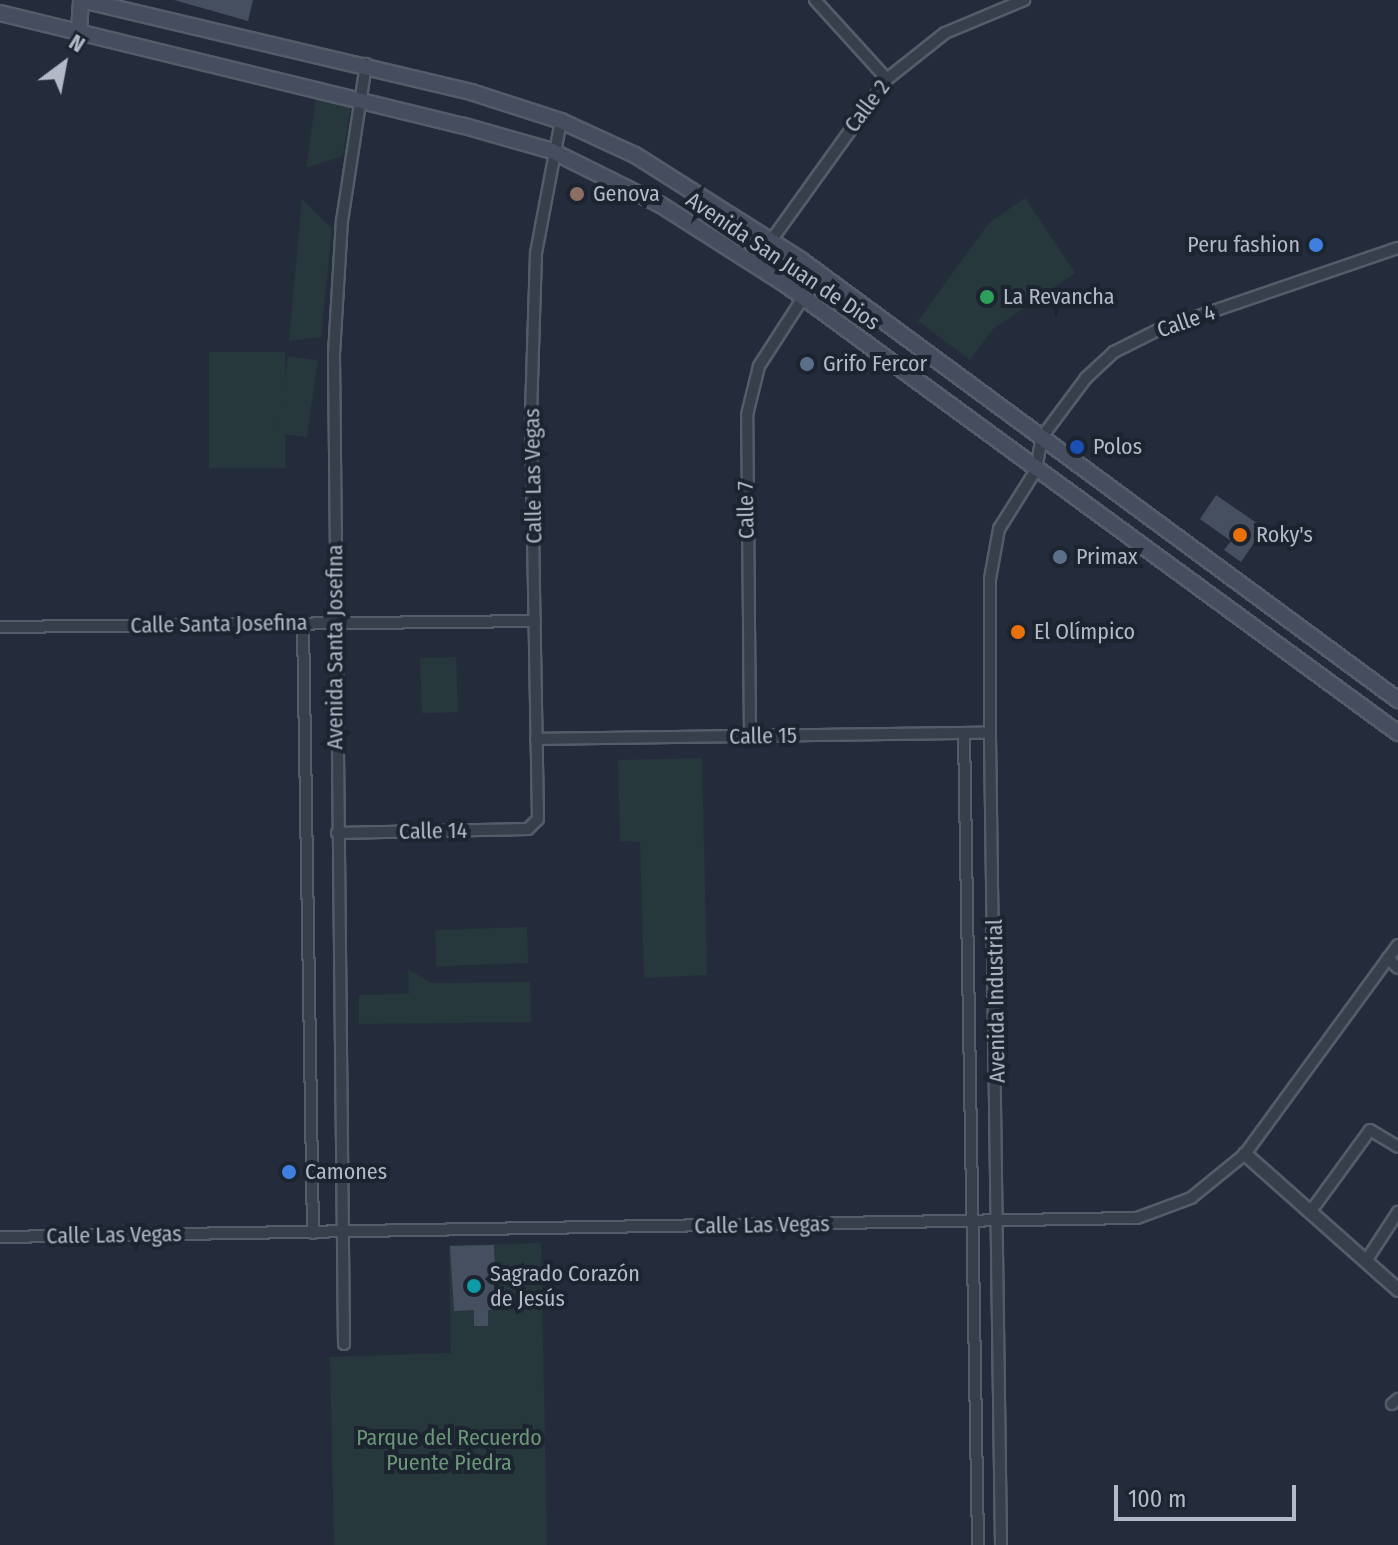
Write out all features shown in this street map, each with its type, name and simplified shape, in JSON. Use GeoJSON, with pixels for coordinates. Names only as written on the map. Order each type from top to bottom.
{"type":"FeatureCollection","features":[{"type":"Feature","properties":{"kind":"main road"},"geometry":{"type":"LineString","coordinates":[[79,30],[82,0]]}},
{"type":"Feature","properties":{"kind":"main road","name":"Avenida San Juan de Dios"},"geometry":{"type":"LineString","coordinates":[[82,0],[366,64],[561,121],[695,189],[801,260],[1398,700]]}},
{"type":"Feature","properties":{"kind":"main road","name":"Avenida San Juan de Dios"},"geometry":{"type":"LineString","coordinates":[[0,13],[360,98],[552,151],[661,205],[785,284],[1398,733]]}},
{"type":"Feature","properties":{"kind":"main road"},"geometry":{"type":"LineString","coordinates":[[785,284],[801,260]]}},
{"type":"Feature","properties":{"kind":"street"},"geometry":{"type":"LineString","coordinates":[[815,0],[887,79]]}},
{"type":"Feature","properties":{"kind":"street","name":"Calle 2"},"geometry":{"type":"LineString","coordinates":[[755,263],[887,79],[945,33],[1024,0]]}},
{"type":"Feature","properties":{"kind":"street","name":"Avenida Santa Josefina"},"geometry":{"type":"LineString","coordinates":[[344,1344],[334,623],[334,354],[342,221],[366,64]]}},
{"type":"Feature","properties":{"kind":"street","name":"Calle Las Vegas"},"geometry":{"type":"LineString","coordinates":[[528,829],[538,819],[536,253],[552,151],[561,121]]}},
{"type":"Feature","properties":{"kind":"street","name":"Calle 4"},"geometry":{"type":"LineString","coordinates":[[1036,470],[1042,437],[1092,371],[1135,339],[1398,248]]}},
{"type":"Feature","properties":{"kind":"street","name":"Calle 7"},"geometry":{"type":"LineString","coordinates":[[750,736],[747,415],[759,366],[803,298]]}},
{"type":"Feature","properties":{"kind":"street","name":"Avenida Industrial"},"geometry":{"type":"LineString","coordinates":[[1001,1545],[990,733],[992,554],[1005,518],[1036,470]]}},
{"type":"Feature","properties":{"kind":"street","name":"Calle Santa Josefina"},"geometry":{"type":"LineString","coordinates":[[0,627],[535,621]]}},
{"type":"Feature","properties":{"kind":"street","name":"Avenida Santa Josefina"},"geometry":{"type":"LineString","coordinates":[[303,623],[313,1233]]}},
{"type":"Feature","properties":{"kind":"street"},"geometry":{"type":"LineString","coordinates":[[964,733],[975,1222],[978,1545]]}},
{"type":"Feature","properties":{"kind":"street","name":"Calle 15"},"geometry":{"type":"LineString","coordinates":[[536,739],[990,733]]}},
{"type":"Feature","properties":{"kind":"street","name":"Calle 14"},"geometry":{"type":"LineString","coordinates":[[337,833],[528,829]]}},
{"type":"Feature","properties":{"kind":"street","name":"Calle Las Vegas"},"geometry":{"type":"LineString","coordinates":[[0,1237],[1137,1218],[1191,1198],[1245,1154],[1398,945]]}},
{"type":"Feature","properties":{"kind":"street"},"geometry":{"type":"LineString","coordinates":[[1388,958],[1398,968]]}},
{"type":"Feature","properties":{"kind":"street"},"geometry":{"type":"LineString","coordinates":[[1311,1211],[1370,1130],[1398,1147]]}},
{"type":"Feature","properties":{"kind":"street"},"geometry":{"type":"LineString","coordinates":[[1245,1154],[1398,1290]]}},
{"type":"Feature","properties":{"kind":"street"},"geometry":{"type":"LineString","coordinates":[[1366,1261],[1398,1212]]}},
{"type":"Feature","properties":{"kind":"green space"},"geometry":{"type":"Polygon","coordinates":[[[316,98],[351,104],[343,156],[306,168],[316,98]]]}},
{"type":"Feature","properties":{"kind":"green space","name":"La Revancha"},"geometry":{"type":"Polygon","coordinates":[[[1025,198],[1075,273],[993,329],[970,360],[918,321],[989,223],[1025,198]]]}},
{"type":"Feature","properties":{"kind":"green space"},"geometry":{"type":"Polygon","coordinates":[[[302,199],[332,229],[321,337],[289,341],[302,199]]]}},
{"type":"Feature","properties":{"kind":"green space"},"geometry":{"type":"Polygon","coordinates":[[[209,352],[285,352],[285,468],[209,468],[209,352]]]}},
{"type":"Feature","properties":{"kind":"green space"},"geometry":{"type":"Polygon","coordinates":[[[288,356],[318,360],[307,437],[277,433],[288,356]]]}},
{"type":"Feature","properties":{"kind":"green space"},"geometry":{"type":"Polygon","coordinates":[[[456,657],[458,712],[422,713],[420,658],[456,657]]]}},
{"type":"Feature","properties":{"kind":"green space"},"geometry":{"type":"Polygon","coordinates":[[[702,758],[707,975],[644,978],[640,842],[620,841],[618,760],[702,758]]]}},
{"type":"Feature","properties":{"kind":"green space"},"geometry":{"type":"Polygon","coordinates":[[[527,927],[528,963],[436,966],[435,930],[527,927]]]}},
{"type":"Feature","properties":{"kind":"green space"},"geometry":{"type":"Polygon","coordinates":[[[408,969],[431,983],[530,982],[531,1022],[359,1024],[359,995],[409,994],[408,969]]]}},
{"type":"Feature","properties":{"kind":"green space","name":"Parque del Recuerdo Puente Piedra"},"geometry":{"type":"Polygon","coordinates":[[[541,1243],[547,1545],[334,1545],[330,1357],[451,1353],[449,1245],[541,1243]]]}},
{"type":"Feature","properties":{"kind":"building"},"geometry":{"type":"Polygon","coordinates":[[[174,0],[253,0],[248,21],[174,0]]]}},
{"type":"Feature","properties":{"kind":"building","name":"Roky's"},"geometry":{"type":"Polygon","coordinates":[[[1216,495],[1264,528],[1241,562],[1224,550],[1231,541],[1200,519],[1216,495]]]}},
{"type":"Feature","properties":{"kind":"building","name":"Sagrado Corazón de Jesús"},"geometry":{"type":"Polygon","coordinates":[[[494,1245],[496,1310],[488,1310],[488,1326],[474,1326],[474,1310],[454,1311],[450,1246],[494,1245]]]}},
{"type":"Feature","properties":{"kind":"place","name":"Genova"},"geometry":{"type":"Point","coordinates":[577,194]}},
{"type":"Feature","properties":{"kind":"place","name":"Peru fashion"},"geometry":{"type":"Point","coordinates":[1316,245]}},
{"type":"Feature","properties":{"kind":"place","name":"La Revancha"},"geometry":{"type":"Point","coordinates":[987,297]}},
{"type":"Feature","properties":{"kind":"place","name":"Grifo Fercor"},"geometry":{"type":"Point","coordinates":[807,364]}},
{"type":"Feature","properties":{"kind":"place","name":"Polos"},"geometry":{"type":"Point","coordinates":[1077,447]}},
{"type":"Feature","properties":{"kind":"place","name":"Roky's"},"geometry":{"type":"Point","coordinates":[1240,535]}},
{"type":"Feature","properties":{"kind":"place","name":"Primax"},"geometry":{"type":"Point","coordinates":[1060,557]}},
{"type":"Feature","properties":{"kind":"place","name":"El Olímpico"},"geometry":{"type":"Point","coordinates":[1018,632]}},
{"type":"Feature","properties":{"kind":"place","name":"Camones"},"geometry":{"type":"Point","coordinates":[289,1172]}},
{"type":"Feature","properties":{"kind":"place","name":"Sagrado Corazón de Jesús"},"geometry":{"type":"Point","coordinates":[474,1286]}}]}
